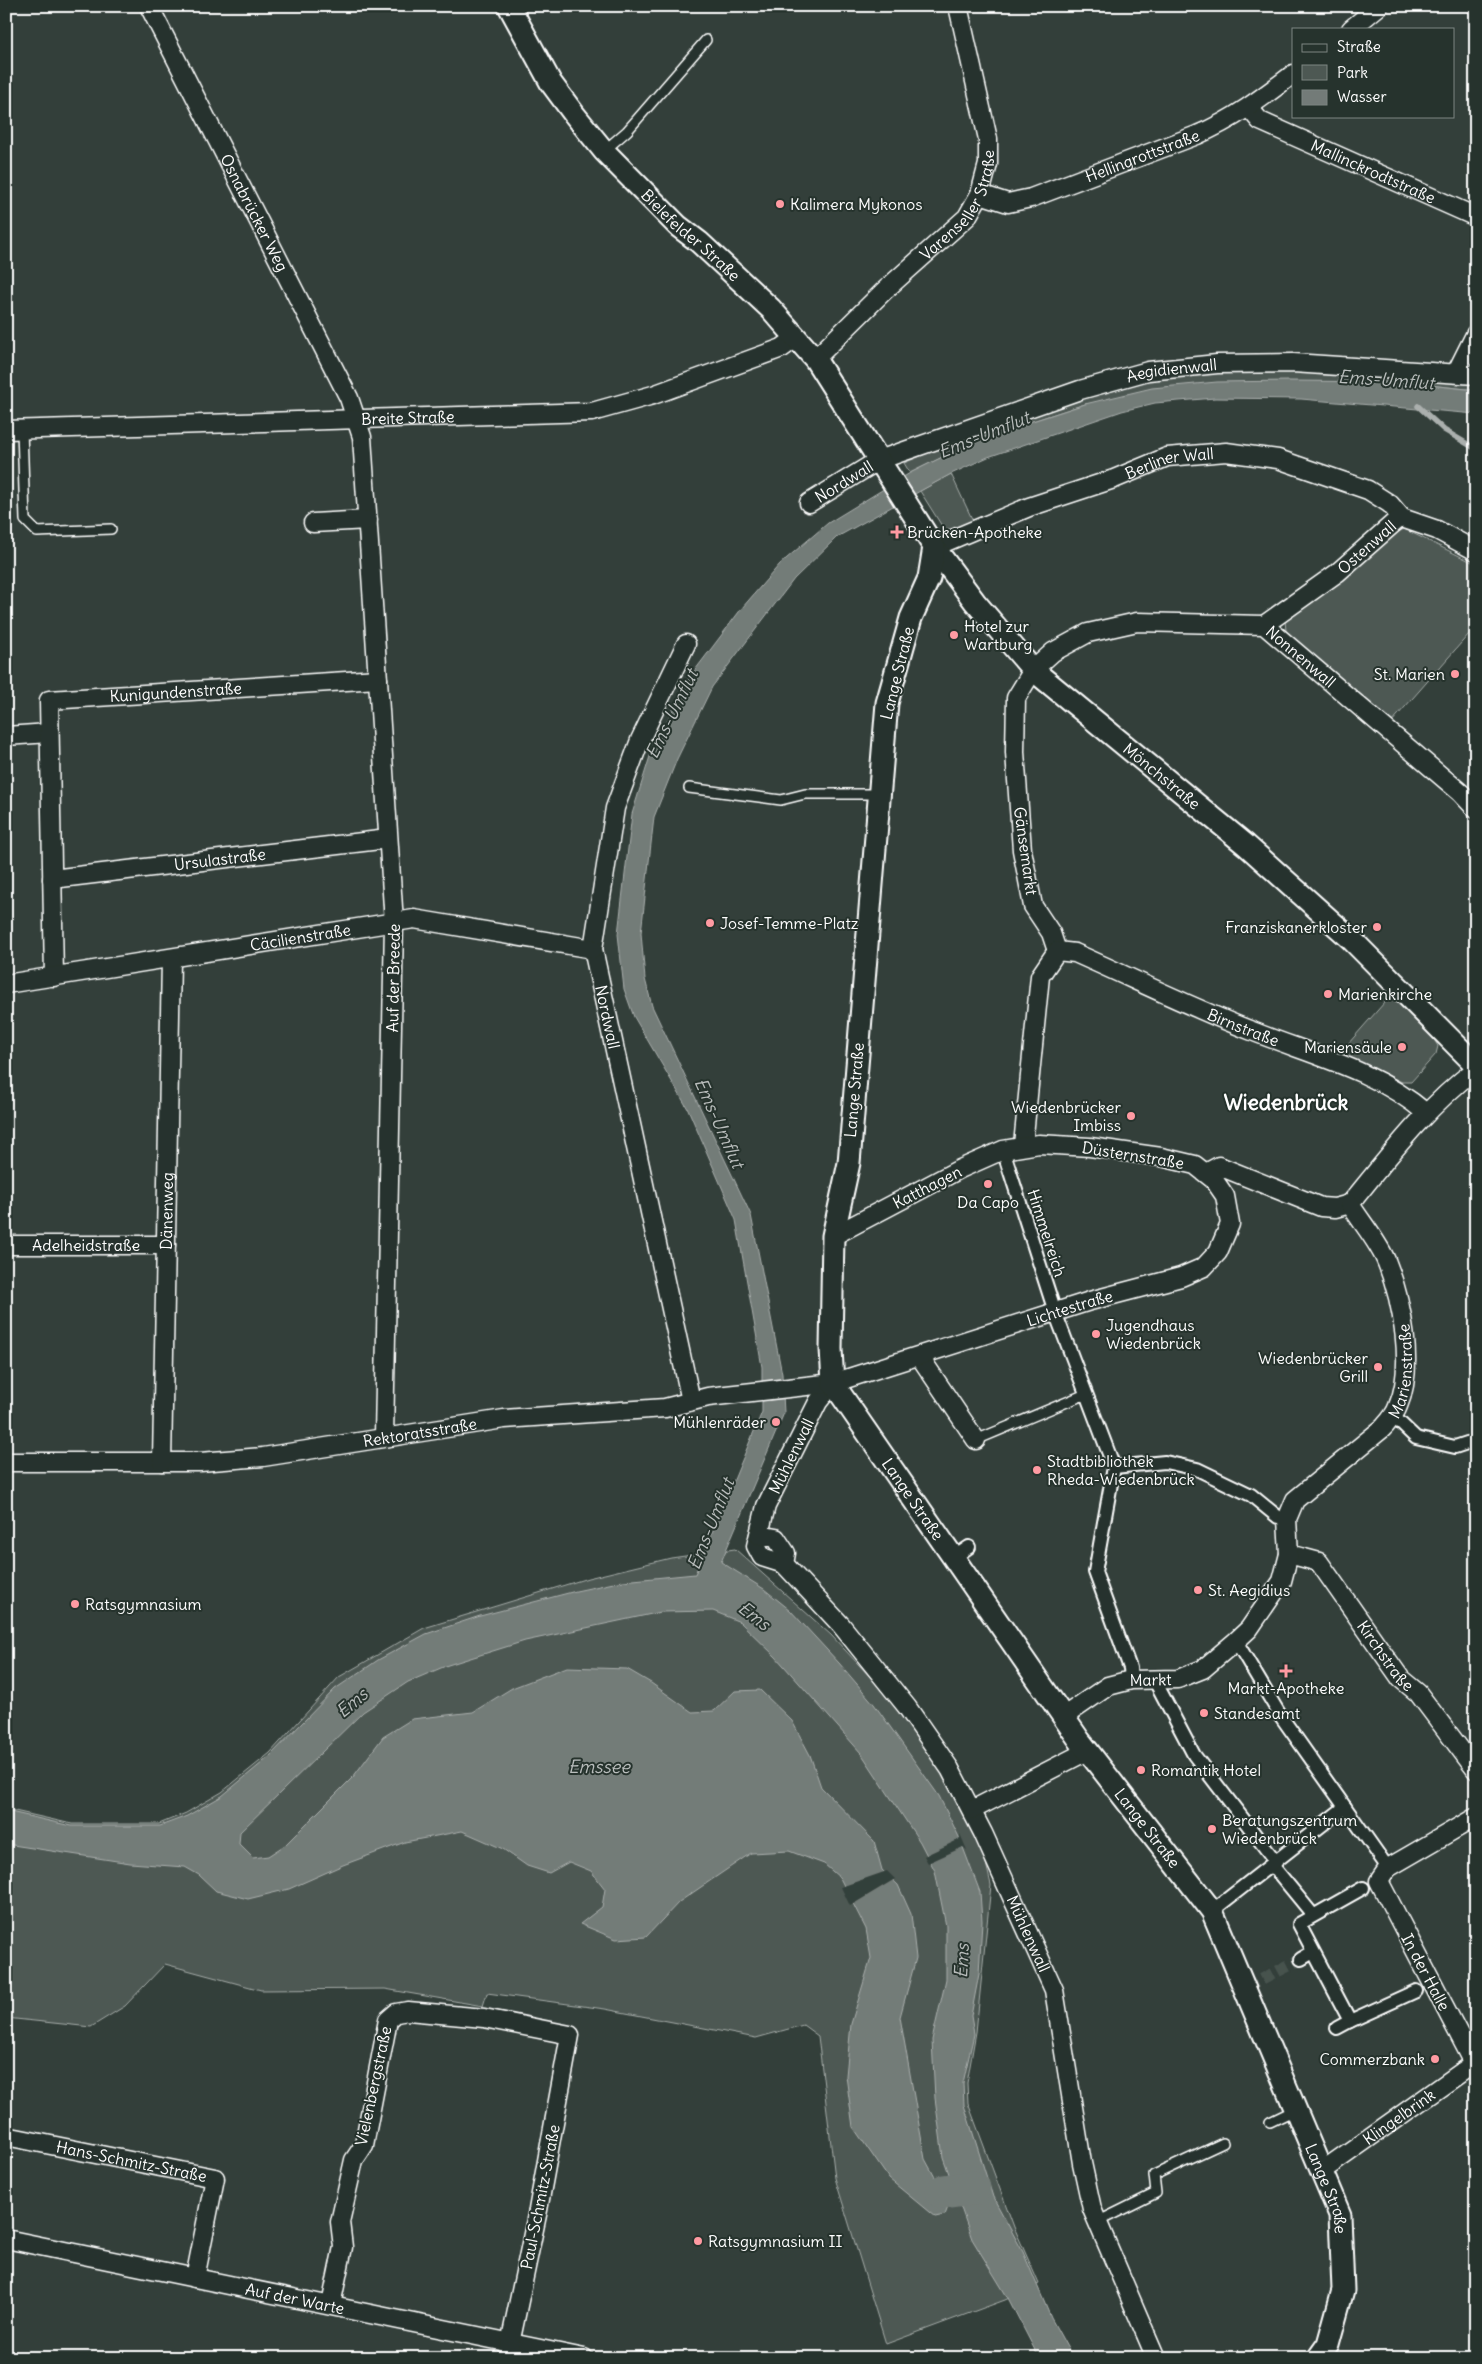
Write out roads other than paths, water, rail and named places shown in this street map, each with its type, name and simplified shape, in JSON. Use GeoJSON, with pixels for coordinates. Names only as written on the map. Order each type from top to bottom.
{"type":"FeatureCollection","features":[{"type":"Feature","properties":{"kind":"street","name":"Osnabrücker Weg"},"geometry":{"type":"LineString","coordinates":[[150,6],[345,389],[357,420]]}},
{"type":"Feature","properties":{"kind":"street","name":"Bielefelder Straße"},"geometry":{"type":"LineString","coordinates":[[509,6],[551,83],[604,151],[678,226],[699,242],[746,285],[797,337],[815,359],[883,465]]}},
{"type":"Feature","properties":{"kind":"street","name":"Varenseller Straße"},"geometry":{"type":"LineString","coordinates":[[815,359],[884,291],[967,217],[980,194],[988,164],[988,139],[958,6]]}},
{"type":"Feature","properties":{"kind":"street"},"geometry":{"type":"LineString","coordinates":[[1352,28],[1379,6]]}},
{"type":"Feature","properties":{"kind":"street","name":"Hellingrottstraße"},"geometry":{"type":"LineString","coordinates":[[980,194],[1008,203],[1031,198],[1197,135],[1221,125],[1249,108],[1292,75]]}},
{"type":"Feature","properties":{"kind":"street","name":"Mallinckrodtstraße"},"geometry":{"type":"LineString","coordinates":[[1249,108],[1260,121],[1476,217]]}},
{"type":"Feature","properties":{"kind":"street"},"geometry":{"type":"LineString","coordinates":[[1456,373],[1476,333]]}},
{"type":"Feature","properties":{"kind":"street","name":"Breite Straße"},"geometry":{"type":"LineString","coordinates":[[14,430],[592,412],[653,395],[782,348],[797,337]]}},
{"type":"Feature","properties":{"kind":"street","name":"Aegidienwall"},"geometry":{"type":"LineString","coordinates":[[883,465],[1080,390],[1148,371],[1217,364],[1293,363],[1476,375]]}},
{"type":"Feature","properties":{"kind":"street","name":"Auf der Breede"},"geometry":{"type":"LineString","coordinates":[[357,420],[362,437],[394,923],[384,1437]]}},
{"type":"Feature","properties":{"kind":"street","name":"Berliner Wall"},"geometry":{"type":"LineString","coordinates":[[934,547],[1029,507],[1114,479],[1167,457],[1226,452],[1278,459],[1368,490],[1390,504],[1402,518]]}},
{"type":"Feature","properties":{"kind":"street","name":"Mönchstraße"},"geometry":{"type":"LineString","coordinates":[[883,465],[934,547],[975,602],[1033,670],[1246,845],[1352,939],[1476,1065]]}},
{"type":"Feature","properties":{"kind":"street","name":"Nordwall"},"geometry":{"type":"LineString","coordinates":[[809,503],[883,465]]}},
{"type":"Feature","properties":{"kind":"street","name":"Ostenwall"},"geometry":{"type":"LineString","coordinates":[[1264,625],[1337,573],[1396,521],[1402,518],[1437,530],[1476,551]]}},
{"type":"Feature","properties":{"kind":"street"},"geometry":{"type":"LineString","coordinates":[[313,523],[368,520]]}},
{"type":"Feature","properties":{"kind":"street","name":"Lange Straße"},"geometry":{"type":"LineString","coordinates":[[934,547],[929,578],[911,618],[887,703],[848,1163],[833,1236],[831,1349],[833,1383],[961,1553],[1063,1717],[1087,1750],[1218,1908],[1340,2215],[1343,2290],[1328,2344],[1318,2358]]}},
{"type":"Feature","properties":{"kind":"street","name":"Nonnenwall"},"geometry":{"type":"LineString","coordinates":[[1033,670],[1053,652],[1088,633],[1137,622],[1264,625],[1461,793],[1476,809]]}},
{"type":"Feature","properties":{"kind":"street","name":"Nordwall"},"geometry":{"type":"LineString","coordinates":[[686,644],[640,740],[615,808],[593,949],[691,1401]]}},
{"type":"Feature","properties":{"kind":"street","name":"Gänsemarkt"},"geometry":{"type":"LineString","coordinates":[[1033,670],[1016,698],[1016,752],[1022,850],[1034,906],[1051,933],[1057,951]]}},
{"type":"Feature","properties":{"kind":"street","name":"Kunigundenstraße"},"geometry":{"type":"LineString","coordinates":[[49,733],[48,700],[378,679]]}},
{"type":"Feature","properties":{"kind":"street"},"geometry":{"type":"LineString","coordinates":[[6,736],[49,733],[54,977]]}},
{"type":"Feature","properties":{"kind":"street","name":"Ursulastraße"},"geometry":{"type":"LineString","coordinates":[[52,879],[388,839]]}},
{"type":"Feature","properties":{"kind":"street","name":"Cäcilienstraße"},"geometry":{"type":"LineString","coordinates":[[6,984],[414,919],[593,949]]}},
{"type":"Feature","properties":{"kind":"street"},"geometry":{"type":"LineString","coordinates":[[1023,1146],[1040,976],[1057,951]]}},
{"type":"Feature","properties":{"kind":"street","name":"Birnstraße"},"geometry":{"type":"LineString","coordinates":[[1057,951],[1075,953],[1250,1031],[1362,1072],[1407,1097],[1426,1113]]}},
{"type":"Feature","properties":{"kind":"street","name":"Dänenweg"},"geometry":{"type":"LineString","coordinates":[[162,1462],[172,959]]}},
{"type":"Feature","properties":{"kind":"street"},"geometry":{"type":"LineString","coordinates":[[1350,1204],[1426,1113],[1454,1086],[1476,1069]]}},
{"type":"Feature","properties":{"kind":"street","name":"Düsternstraße"},"geometry":{"type":"LineString","coordinates":[[1023,1146],[1053,1144],[1161,1157],[1195,1165],[1206,1173],[1220,1166],[1321,1207],[1335,1208],[1350,1204]]}},
{"type":"Feature","properties":{"kind":"street","name":"Katthagen"},"geometry":{"type":"LineString","coordinates":[[833,1236],[960,1169],[1003,1150],[1023,1146]]}},
{"type":"Feature","properties":{"kind":"street","name":"Himmelreich"},"geometry":{"type":"LineString","coordinates":[[1003,1150],[1055,1312],[1114,1467]]}},
{"type":"Feature","properties":{"kind":"street","name":"Lichtestraße"},"geometry":{"type":"LineString","coordinates":[[833,1383],[920,1357],[1055,1312],[1181,1277],[1204,1267],[1218,1252],[1230,1224],[1225,1196],[1214,1180],[1206,1173]]}},
{"type":"Feature","properties":{"kind":"street","name":"Marienstraße"},"geometry":{"type":"LineString","coordinates":[[1236,1641],[1249,1629],[1282,1581],[1289,1554],[1288,1519],[1295,1500],[1383,1428],[1399,1405],[1406,1378],[1406,1353],[1398,1301],[1387,1261],[1350,1204]]}},
{"type":"Feature","properties":{"kind":"street","name":"Adelheidstraße"},"geometry":{"type":"LineString","coordinates":[[6,1245],[166,1245]]}},
{"type":"Feature","properties":{"kind":"street"},"geometry":{"type":"LineString","coordinates":[[920,1357],[976,1440]]}},
{"type":"Feature","properties":{"kind":"street","name":"Rektoratsstraße"},"geometry":{"type":"LineString","coordinates":[[6,1462],[162,1462],[263,1457],[504,1419],[665,1408],[691,1401],[833,1383]]}},
{"type":"Feature","properties":{"kind":"street","name":"Mühlenwall"},"geometry":{"type":"LineString","coordinates":[[833,1383],[818,1402],[770,1498],[756,1546],[762,1557],[784,1564],[841,1625],[907,1707],[950,1769],[972,1810],[1054,1990],[1083,2172],[1096,2222],[1156,2358]]}},
{"type":"Feature","properties":{"kind":"street"},"geometry":{"type":"LineString","coordinates":[[1393,1416],[1416,1438],[1455,1447],[1476,1440]]}},
{"type":"Feature","properties":{"kind":"street"},"geometry":{"type":"LineString","coordinates":[[1131,1680],[1130,1668],[1095,1572],[1114,1467],[1165,1462],[1198,1469],[1251,1496],[1278,1517],[1288,1519]]}},
{"type":"Feature","properties":{"kind":"street","name":"Kirchstraße"},"geometry":{"type":"LineString","coordinates":[[1289,1554],[1319,1562],[1401,1679],[1418,1693],[1476,1770]]}},
{"type":"Feature","properties":{"kind":"street"},"geometry":{"type":"LineString","coordinates":[[1236,1641],[1280,1715],[1345,1807],[1376,1879]]}},
{"type":"Feature","properties":{"kind":"street","name":"Markt"},"geometry":{"type":"LineString","coordinates":[[1063,1717],[1108,1686],[1131,1680],[1155,1681],[1178,1679],[1204,1668],[1236,1641]]}},
{"type":"Feature","properties":{"kind":"street"},"geometry":{"type":"LineString","coordinates":[[1155,1681],[1194,1755],[1313,1915]]}},
{"type":"Feature","properties":{"kind":"street"},"geometry":{"type":"LineString","coordinates":[[972,1810],[1087,1750]]}},
{"type":"Feature","properties":{"kind":"street"},"geometry":{"type":"LineString","coordinates":[[1218,1908],[1345,1807]]}},
{"type":"Feature","properties":{"kind":"street"},"geometry":{"type":"LineString","coordinates":[[1350,2021],[1299,1924],[1476,1817]]}},
{"type":"Feature","properties":{"kind":"street","name":"In der Halle"},"geometry":{"type":"LineString","coordinates":[[1376,1879],[1475,2062]]}},
{"type":"Feature","properties":{"kind":"street"},"geometry":{"type":"LineString","coordinates":[[1301,1959],[1313,1952]]}},
{"type":"Feature","properties":{"kind":"street"},"geometry":{"type":"LineString","coordinates":[[1337,2028],[1416,1991]]}},
{"type":"Feature","properties":{"kind":"street","name":"Vielenbergstraße"},"geometry":{"type":"LineString","coordinates":[[331,2306],[342,2247],[340,2222],[354,2160],[364,2145],[388,2020],[396,2012],[408,2011],[484,2018],[570,2035]]}},
{"type":"Feature","properties":{"kind":"street","name":"Paul-Schmitz-Straße"},"geometry":{"type":"LineString","coordinates":[[508,2350],[538,2210],[570,2035]]}},
{"type":"Feature","properties":{"kind":"street","name":"Klingelbrink"},"geometry":{"type":"LineString","coordinates":[[1322,2171],[1475,2062]]}},
{"type":"Feature","properties":{"kind":"street","name":"Hans-Schmitz-Straße"},"geometry":{"type":"LineString","coordinates":[[6,2136],[215,2178],[196,2278]]}},
{"type":"Feature","properties":{"kind":"street","name":"Auf der Warte"},"geometry":{"type":"LineString","coordinates":[[6,2239],[331,2306],[508,2350],[584,2358]]}},
{"type":"Feature","properties":{"kind":"lane"},"geometry":{"type":"LineString","coordinates":[[604,151],[627,131],[706,40]]}},
{"type":"Feature","properties":{"kind":"lane"},"geometry":{"type":"LineString","coordinates":[[14,430],[25,520],[37,532],[111,529]]}},
{"type":"Feature","properties":{"kind":"lane"},"geometry":{"type":"LineString","coordinates":[[688,788],[781,800],[805,794],[878,794]]}},
{"type":"Feature","properties":{"kind":"lane"},"geometry":{"type":"LineString","coordinates":[[976,1440],[1086,1394]]}},
{"type":"Feature","properties":{"kind":"lane"},"geometry":{"type":"LineString","coordinates":[[1270,2122],[1297,2109]]}},
{"type":"Feature","properties":{"kind":"lane"},"geometry":{"type":"LineString","coordinates":[[1096,2222],[1156,2193],[1154,2174],[1222,2143]]}},
{"type":"Feature","properties":{"kind":"water"},"geometry":{"type":"Polygon","coordinates":[[[1217,382],[1400,382],[1476,390],[1476,414],[1301,399],[1215,398],[1155,403],[1122,411],[988,457],[951,474],[837,537],[794,579],[712,687],[677,759],[654,817],[641,933],[645,979],[652,1006],[751,1215],[782,1374],[784,1413],[721,1562],[764,1589],[790,1610],[839,1663],[874,1704],[939,1796],[959,1837],[980,1892],[982,1921],[979,1974],[971,2016],[974,2034],[963,2083],[964,2105],[993,2197],[1023,2252],[1051,2318],[1073,2358],[1039,2358],[1008,2298],[972,2239],[943,2157],[935,2098],[932,2040],[946,1979],[946,1926],[935,1871],[920,1842],[861,1753],[776,1657],[740,1622],[713,1611],[661,1612],[525,1641],[448,1665],[408,1682],[363,1712],[240,1832],[239,1844],[253,1858],[268,1856],[285,1845],[353,1777],[383,1737],[412,1719],[473,1712],[512,1688],[567,1667],[627,1669],[651,1683],[692,1712],[714,1711],[735,1691],[760,1690],[792,1721],[810,1755],[821,1787],[874,1841],[882,1870],[898,1885],[911,1914],[916,1958],[900,2017],[925,2159],[943,2192],[948,2207],[945,2215],[935,2217],[889,2179],[853,2127],[846,2076],[851,2024],[871,1958],[866,1929],[840,1878],[824,1864],[789,1851],[751,1853],[679,1902],[646,1937],[616,1939],[580,1924],[602,1907],[605,1889],[591,1871],[569,1862],[549,1873],[527,1866],[503,1849],[462,1831],[405,1842],[343,1865],[289,1889],[248,1899],[216,1891],[199,1875],[185,1867],[130,1863],[6,1844],[6,1811],[71,1826],[160,1826],[187,1816],[222,1796],[269,1757],[335,1689],[378,1660],[426,1634],[480,1616],[576,1591],[623,1581],[695,1574],[762,1412],[762,1367],[736,1220],[688,1109],[634,1017],[624,989],[618,934],[632,814],[651,753],[689,678],[742,608],[780,564],[828,523],[910,473],[983,437],[1085,404],[1152,388],[1217,382]]]}},
{"type":"Feature","properties":{"kind":"waterway"},"geometry":{"type":"LineString","coordinates":[[1418,406],[1444,430],[1476,449]]}},
{"type":"Feature","properties":{"kind":"waterway"},"geometry":{"type":"LineString","coordinates":[[943,2192],[973,2188]]}},
{"type":"Feature","properties":{"kind":"tunnel"},"geometry":{"type":"LineString","coordinates":[[1246,1988],[1301,1959]]}},
{"type":"Feature","properties":{"kind":"place","name":"Kalimera Mykonos"},"geometry":{"type":"Point","coordinates":[780,204]}},
{"type":"Feature","properties":{"kind":"place","name":"Brücken-Apotheke"},"geometry":{"type":"Point","coordinates":[897,532]}},
{"type":"Feature","properties":{"kind":"place","name":"Hotel zur Wartburg"},"geometry":{"type":"Point","coordinates":[954,635]}},
{"type":"Feature","properties":{"kind":"place","name":"St. Marien"},"geometry":{"type":"Point","coordinates":[1455,674]}},
{"type":"Feature","properties":{"kind":"place","name":"Josef-Temme-Platz"},"geometry":{"type":"Point","coordinates":[710,923]}},
{"type":"Feature","properties":{"kind":"place","name":"Franziskanerkloster"},"geometry":{"type":"Point","coordinates":[1377,927]}},
{"type":"Feature","properties":{"kind":"place","name":"Marienkirche"},"geometry":{"type":"Point","coordinates":[1328,994]}},
{"type":"Feature","properties":{"kind":"place","name":"Mariensäule"},"geometry":{"type":"Point","coordinates":[1402,1047]}},
{"type":"Feature","properties":{"kind":"place","name":"Wiedenbrücker Imbiss"},"geometry":{"type":"Point","coordinates":[1131,1116]}},
{"type":"Feature","properties":{"kind":"place","name":"Da Capo"},"geometry":{"type":"Point","coordinates":[988,1184]}},
{"type":"Feature","properties":{"kind":"place","name":"Jugendhaus Wiedenbrück"},"geometry":{"type":"Point","coordinates":[1096,1334]}},
{"type":"Feature","properties":{"kind":"place","name":"Wiedenbrücker Grill"},"geometry":{"type":"Point","coordinates":[1378,1367]}},
{"type":"Feature","properties":{"kind":"place","name":"Mühlenräder"},"geometry":{"type":"Point","coordinates":[776,1422]}},
{"type":"Feature","properties":{"kind":"place","name":"Stadtbibliothek Rheda-Wiedenbrück"},"geometry":{"type":"Point","coordinates":[1037,1470]}},
{"type":"Feature","properties":{"kind":"place","name":"St. Aegidius"},"geometry":{"type":"Point","coordinates":[1198,1590]}},
{"type":"Feature","properties":{"kind":"place","name":"Ratsgymnasium"},"geometry":{"type":"Point","coordinates":[75,1604]}},
{"type":"Feature","properties":{"kind":"place","name":"Markt-Apotheke"},"geometry":{"type":"Point","coordinates":[1286,1671]}},
{"type":"Feature","properties":{"kind":"place","name":"Standesamt"},"geometry":{"type":"Point","coordinates":[1204,1713]}},
{"type":"Feature","properties":{"kind":"place","name":"Romantik Hotel"},"geometry":{"type":"Point","coordinates":[1141,1770]}},
{"type":"Feature","properties":{"kind":"place","name":"Beratungszentrum Wiedenbrück"},"geometry":{"type":"Point","coordinates":[1212,1829]}},
{"type":"Feature","properties":{"kind":"place","name":"Commerzbank"},"geometry":{"type":"Point","coordinates":[1435,2059]}},
{"type":"Feature","properties":{"kind":"place","name":"Ratsgymnasium II"},"geometry":{"type":"Point","coordinates":[698,2241]}},
{"type":"Feature","properties":{"kind":"district","name":"Wiedenbrück"},"geometry":{"type":"Point","coordinates":[1286,1103]}},
{"type":"Feature","properties":{"kind":"water label","name":"Ems-Umflut"},"geometry":{"type":"Point","coordinates":[1386,380]}},
{"type":"Feature","properties":{"kind":"water label","name":"Ems-Umflut"},"geometry":{"type":"Point","coordinates":[984,435]}},
{"type":"Feature","properties":{"kind":"water label","name":"Ems-Umflut"},"geometry":{"type":"Point","coordinates":[672,714]}},
{"type":"Feature","properties":{"kind":"water label","name":"Ems-Umflut"},"geometry":{"type":"Point","coordinates":[719,1123]}},
{"type":"Feature","properties":{"kind":"water label","name":"Ems-Umflut"},"geometry":{"type":"Point","coordinates":[711,1524]}},
{"type":"Feature","properties":{"kind":"water label","name":"Ems"},"geometry":{"type":"Point","coordinates":[754,1616]}},
{"type":"Feature","properties":{"kind":"water label","name":"Ems"},"geometry":{"type":"Point","coordinates":[352,1703]}},
{"type":"Feature","properties":{"kind":"water label","name":"Emssee"},"geometry":{"type":"Point","coordinates":[599,1767]}},
{"type":"Feature","properties":{"kind":"water label","name":"Ems"},"geometry":{"type":"Point","coordinates":[962,1961]}}]}
